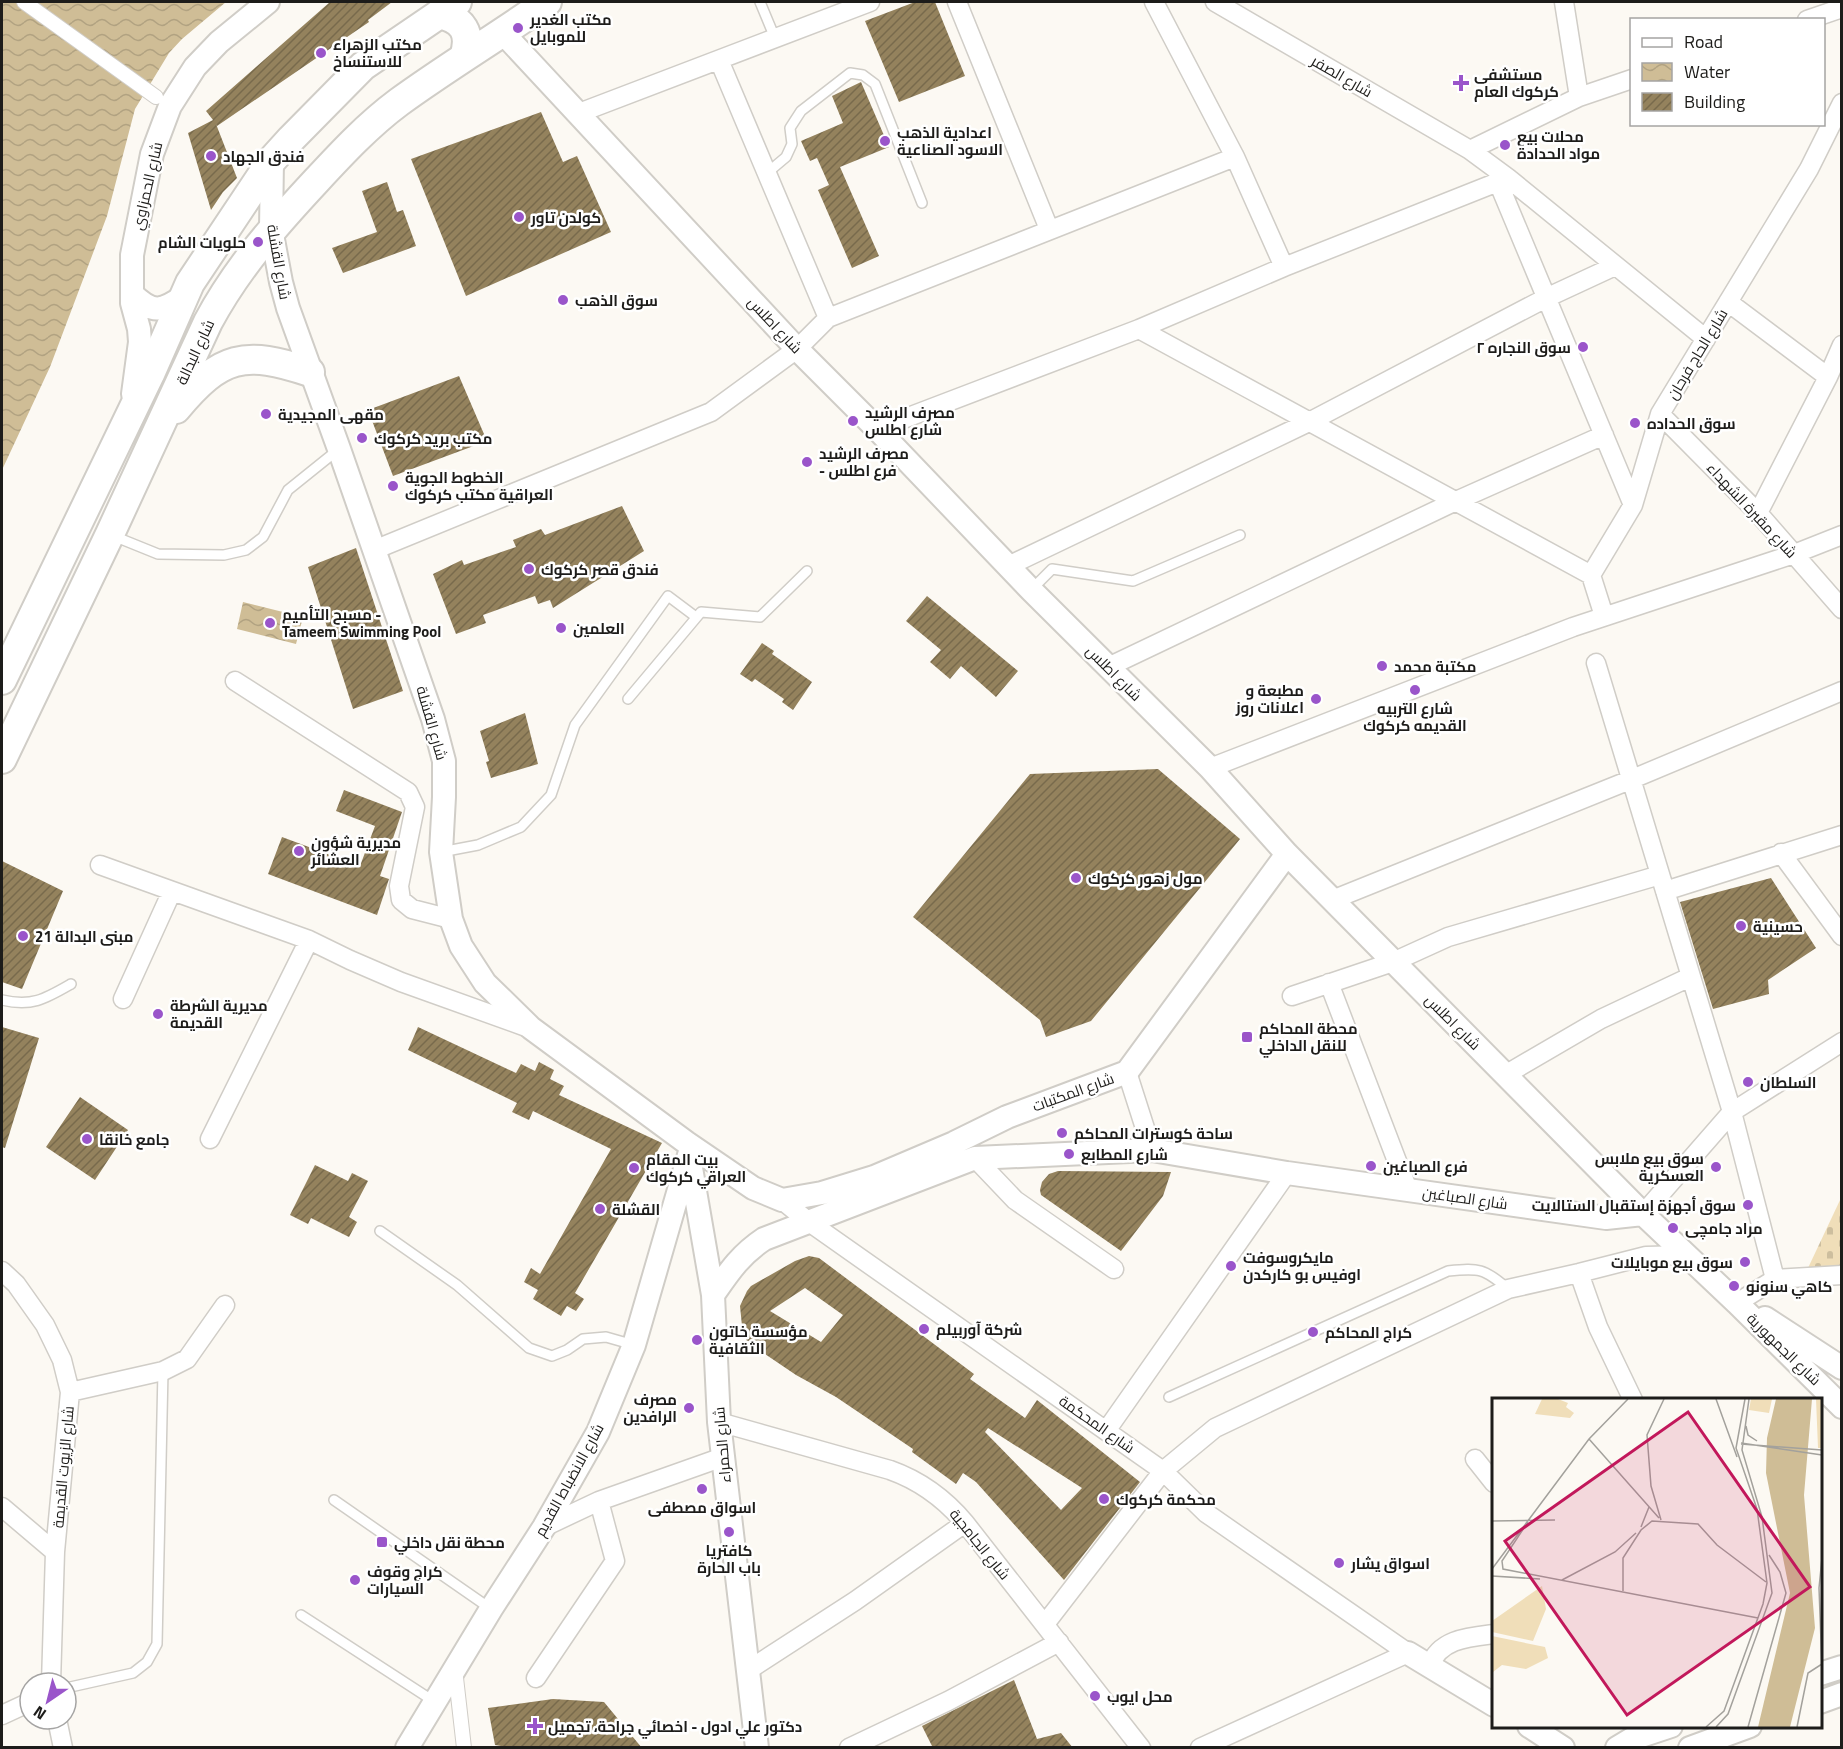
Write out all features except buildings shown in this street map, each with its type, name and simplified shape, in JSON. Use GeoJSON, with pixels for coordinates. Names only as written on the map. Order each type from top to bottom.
{"type":"FeatureCollection","features":[{"type":"Feature","properties":{"kind":"main road","name":"شارع البدالة"},"geometry":{"type":"LineString","coordinates":[[2,759],[224,291],[271,229],[356,138],[398,103],[547,2]]}},
{"type":"Feature","properties":{"kind":"main road"},"geometry":{"type":"LineString","coordinates":[[2,680],[130,411],[150,374],[190,283],[272,160],[363,66],[448,8],[450,16],[460,23],[466,34],[467,46],[464,57]]}},
{"type":"Feature","properties":{"kind":"main road"},"geometry":{"type":"LineString","coordinates":[[215,248],[228,244],[235,248],[242,266]]}},
{"type":"Feature","properties":{"kind":"main road"},"geometry":{"type":"LineString","coordinates":[[152,446],[177,408],[191,392],[214,372],[229,363],[246,359],[264,359],[310,372]]}},
{"type":"Feature","properties":{"kind":"street"},"geometry":{"type":"LineString","coordinates":[[24,2],[156,97]]}},
{"type":"Feature","properties":{"kind":"street"},"geometry":{"type":"LineString","coordinates":[[579,113],[870,2]]}},
{"type":"Feature","properties":{"kind":"street"},"geometry":{"type":"LineString","coordinates":[[957,2],[1049,229]]}},
{"type":"Feature","properties":{"kind":"street"},"geometry":{"type":"LineString","coordinates":[[1154,2],[1235,157],[1284,267]]}},
{"type":"Feature","properties":{"kind":"street","name":"شارع الصفر"},"geometry":{"type":"LineString","coordinates":[[1215,2],[1470,150],[1503,180],[1706,339]]}},
{"type":"Feature","properties":{"kind":"street"},"geometry":{"type":"LineString","coordinates":[[1564,2],[1579,97]]}},
{"type":"Feature","properties":{"kind":"street","name":"شارع الحمزاوي"},"geometry":{"type":"LineString","coordinates":[[130,411],[140,342],[132,294],[132,255],[152,154],[170,106],[195,67],[261,4]]}},
{"type":"Feature","properties":{"kind":"street"},"geometry":{"type":"LineString","coordinates":[[1813,18],[1842,8]]}},
{"type":"Feature","properties":{"kind":"street","name":"شارع اطلس"},"geometry":{"type":"LineString","coordinates":[[502,33],[797,349],[878,429],[1030,591],[1210,768],[1287,854],[1643,1214],[1737,1303]]}},
{"type":"Feature","properties":{"kind":"street"},"geometry":{"type":"LineString","coordinates":[[719,60],[828,318]]}},
{"type":"Feature","properties":{"kind":"street"},"geometry":{"type":"LineString","coordinates":[[1470,150],[1579,97],[1630,80]]}},
{"type":"Feature","properties":{"kind":"street","name":"شارع الحاج فرحان"},"geometry":{"type":"LineString","coordinates":[[1591,575],[1633,505],[1660,414],[1809,169],[1842,103]]}},
{"type":"Feature","properties":{"kind":"street"},"geometry":{"type":"LineString","coordinates":[[374,550],[711,412],[797,349],[828,318],[1235,157]]}},
{"type":"Feature","properties":{"kind":"street","name":"شارع القشلة"},"geometry":{"type":"LineString","coordinates":[[272,160],[271,229],[285,299],[433,720],[444,761],[441,852],[451,918],[461,946],[485,983],[531,1028],[688,1149],[753,1188],[774,1197]]}},
{"type":"Feature","properties":{"kind":"street"},"geometry":{"type":"LineString","coordinates":[[878,429],[1139,329],[1284,267],[1503,180],[1546,298],[1633,505]]}},
{"type":"Feature","properties":{"kind":"street"},"geometry":{"type":"LineString","coordinates":[[1008,566],[1309,422],[1546,298],[1615,266]]}},
{"type":"Feature","properties":{"kind":"street"},"geometry":{"type":"LineString","coordinates":[[132,294],[146,306],[156,309],[166,308],[184,296]]}},
{"type":"Feature","properties":{"kind":"street"},"geometry":{"type":"LineString","coordinates":[[1728,302],[1828,377]]}},
{"type":"Feature","properties":{"kind":"street"},"geometry":{"type":"LineString","coordinates":[[1139,329],[1591,575],[1604,616]]}},
{"type":"Feature","properties":{"kind":"street"},"geometry":{"type":"LineString","coordinates":[[1758,513],[1842,345]]}},
{"type":"Feature","properties":{"kind":"street","name":"شارع مقبرة الشهداء"},"geometry":{"type":"LineString","coordinates":[[1660,414],[1758,513],[1842,609]]}},
{"type":"Feature","properties":{"kind":"street"},"geometry":{"type":"LineString","coordinates":[[1108,667],[1456,501],[1604,435]]}},
{"type":"Feature","properties":{"kind":"street"},"geometry":{"type":"LineString","coordinates":[[1210,768],[1604,616],[1794,554],[1842,535]]}},
{"type":"Feature","properties":{"kind":"street"},"geometry":{"type":"LineString","coordinates":[[1596,663],[1732,1112],[1775,1279]]}},
{"type":"Feature","properties":{"kind":"street"},"geometry":{"type":"LineString","coordinates":[[235,681],[408,792],[415,807],[399,886],[401,900],[412,909],[451,918]]}},
{"type":"Feature","properties":{"kind":"street"},"geometry":{"type":"LineString","coordinates":[[1332,900],[1630,780],[1842,691]]}},
{"type":"Feature","properties":{"kind":"street"},"geometry":{"type":"LineString","coordinates":[[1292,996],[1393,962],[1448,937],[1836,837],[1842,853]]}},
{"type":"Feature","properties":{"kind":"street"},"geometry":{"type":"LineString","coordinates":[[1781,853],[1842,936]]}},
{"type":"Feature","properties":{"kind":"street","name":"شارع المكتبات"},"geometry":{"type":"LineString","coordinates":[[774,1197],[822,1193],[874,1177],[954,1143],[1007,1117],[1127,1072],[1287,854]]}},
{"type":"Feature","properties":{"kind":"street"},"geometry":{"type":"LineString","coordinates":[[100,866],[309,940],[401,982],[531,1028]]}},
{"type":"Feature","properties":{"kind":"street"},"geometry":{"type":"LineString","coordinates":[[123,999],[172,891]]}},
{"type":"Feature","properties":{"kind":"street"},"geometry":{"type":"LineString","coordinates":[[210,1140],[309,940]]}},
{"type":"Feature","properties":{"kind":"street"},"geometry":{"type":"LineString","coordinates":[[1505,1075],[1601,1019],[1690,977]]}},
{"type":"Feature","properties":{"kind":"street"},"geometry":{"type":"LineString","coordinates":[[1329,983],[1408,1190]]}},
{"type":"Feature","properties":{"kind":"street"},"geometry":{"type":"LineString","coordinates":[[1643,1214],[1732,1112],[1842,1042]]}},
{"type":"Feature","properties":{"kind":"street"},"geometry":{"type":"LineString","coordinates":[[1127,1072],[1152,1150]]}},
{"type":"Feature","properties":{"kind":"street","name":"شارع الحمراء"},"geometry":{"type":"LineString","coordinates":[[688,1149],[713,1295],[719,1422],[758,1748]]}},
{"type":"Feature","properties":{"kind":"street","name":"شارع الانضباط القديم"},"geometry":{"type":"LineString","coordinates":[[407,1748],[455,1667],[544,1527],[598,1432],[634,1345],[688,1149]]}},
{"type":"Feature","properties":{"kind":"street"},"geometry":{"type":"LineString","coordinates":[[713,1295],[745,1252],[764,1239],[975,1158],[1152,1150],[1287,1173],[1106,1431]]}},
{"type":"Feature","properties":{"kind":"street"},"geometry":{"type":"LineString","coordinates":[[975,1158],[1015,1200],[1114,1269]]}},
{"type":"Feature","properties":{"kind":"street","name":"شارع الصباغين"},"geometry":{"type":"LineString","coordinates":[[1287,1173],[1606,1218],[1643,1214]]}},
{"type":"Feature","properties":{"kind":"street","name":"شارع المحكمة"},"geometry":{"type":"LineString","coordinates":[[774,1197],[1163,1471],[1206,1513],[1408,1653]]}},
{"type":"Feature","properties":{"kind":"street"},"geometry":{"type":"LineString","coordinates":[[1045,1624],[1163,1471],[1215,1428],[1508,1289],[1646,1256],[1686,1255]]}},
{"type":"Feature","properties":{"kind":"street","name":"شارع الزيوت القديمة"},"geometry":{"type":"LineString","coordinates":[[2,1271],[16,1284],[45,1325],[62,1360],[70,1392],[55,1552],[51,1671]]}},
{"type":"Feature","properties":{"kind":"street"},"geometry":{"type":"LineString","coordinates":[[1579,1273],[1598,1327],[1632,1398]]}},
{"type":"Feature","properties":{"kind":"street"},"geometry":{"type":"LineString","coordinates":[[1737,1303],[1775,1279],[1842,1275]]}},
{"type":"Feature","properties":{"kind":"street","name":"شارع الجمهورية"},"geometry":{"type":"LineString","coordinates":[[1737,1303],[1803,1341],[1842,1368]]}},
{"type":"Feature","properties":{"kind":"street","name":"شارع الجمهورية"},"geometry":{"type":"LineString","coordinates":[[1737,1303],[1842,1407]]}},
{"type":"Feature","properties":{"kind":"street"},"geometry":{"type":"LineString","coordinates":[[70,1392],[163,1371],[188,1359],[225,1305]]}},
{"type":"Feature","properties":{"kind":"street","name":"شارع الجامجية"},"geometry":{"type":"LineString","coordinates":[[719,1422],[907,1477],[939,1496],[965,1523],[1142,1748]]}},
{"type":"Feature","properties":{"kind":"street"},"geometry":{"type":"LineString","coordinates":[[544,1527],[599,1501],[723,1457]]}},
{"type":"Feature","properties":{"kind":"street"},"geometry":{"type":"LineString","coordinates":[[1474,1459],[1492,1481]]}},
{"type":"Feature","properties":{"kind":"street"},"geometry":{"type":"LineString","coordinates":[[536,1678],[615,1561],[599,1501]]}},
{"type":"Feature","properties":{"kind":"street"},"geometry":{"type":"LineString","coordinates":[[2,1507],[55,1552]]}},
{"type":"Feature","properties":{"kind":"street"},"geometry":{"type":"LineString","coordinates":[[747,1671],[855,1601],[965,1523]]}},
{"type":"Feature","properties":{"kind":"street"},"geometry":{"type":"LineString","coordinates":[[1430,1666],[1439,1650],[1450,1643],[1492,1634]]}},
{"type":"Feature","properties":{"kind":"street"},"geometry":{"type":"LineString","coordinates":[[849,1748],[948,1701],[1059,1642]]}},
{"type":"Feature","properties":{"kind":"street"},"geometry":{"type":"LineString","coordinates":[[1200,1748],[1408,1653],[1492,1704]]}},
{"type":"Feature","properties":{"kind":"street"},"geometry":{"type":"LineString","coordinates":[[455,1667],[464,1748]]}},
{"type":"Feature","properties":{"kind":"street"},"geometry":{"type":"LineString","coordinates":[[1822,1674],[1842,1667]]}},
{"type":"Feature","properties":{"kind":"street"},"geometry":{"type":"LineString","coordinates":[[2,1715],[18,1708]]}},
{"type":"Feature","properties":{"kind":"street"},"geometry":{"type":"LineString","coordinates":[[1532,1728],[1563,1748]]}},
{"type":"Feature","properties":{"kind":"street"},"geometry":{"type":"LineString","coordinates":[[1617,1748],[1632,1739],[1665,1728]]}},
{"type":"Feature","properties":{"kind":"street"},"geometry":{"type":"LineString","coordinates":[[1690,1748],[1744,1728]]}},
{"type":"Feature","properties":{"kind":"street"},"geometry":{"type":"LineString","coordinates":[[59,1731],[63,1748]]}},
{"type":"Feature","properties":{"kind":"lane"},"geometry":{"type":"LineString","coordinates":[[760,2],[775,38]]}},
{"type":"Feature","properties":{"kind":"lane"},"geometry":{"type":"LineString","coordinates":[[767,173],[786,157],[792,144],[790,128],[801,111],[850,74],[863,75],[875,84],[922,203]]}},
{"type":"Feature","properties":{"kind":"lane"},"geometry":{"type":"LineString","coordinates":[[110,534],[158,554],[224,555],[246,550],[263,537],[288,490],[339,449]]}},
{"type":"Feature","properties":{"kind":"lane"},"geometry":{"type":"LineString","coordinates":[[1030,591],[1052,569],[1133,581],[1240,535]]}},
{"type":"Feature","properties":{"kind":"lane"},"geometry":{"type":"LineString","coordinates":[[628,699],[701,612],[760,617],[807,571]]}},
{"type":"Feature","properties":{"kind":"lane"},"geometry":{"type":"LineString","coordinates":[[441,852],[478,845],[521,827],[551,795],[575,725],[668,596],[696,617]]}},
{"type":"Feature","properties":{"kind":"lane"},"geometry":{"type":"LineString","coordinates":[[2,1000],[20,1004],[48,998],[71,984]]}},
{"type":"Feature","properties":{"kind":"lane"},"geometry":{"type":"LineString","coordinates":[[380,1232],[457,1285],[529,1347],[552,1356],[567,1350],[583,1339],[606,1337],[634,1345]]}},
{"type":"Feature","properties":{"kind":"lane"},"geometry":{"type":"LineString","coordinates":[[1169,1397],[1448,1271],[1472,1269],[1490,1273],[1508,1289]]}},
{"type":"Feature","properties":{"kind":"lane"},"geometry":{"type":"LineString","coordinates":[[78,1686],[133,1673],[147,1662],[157,1644],[163,1371]]}},
{"type":"Feature","properties":{"kind":"lane"},"geometry":{"type":"LineString","coordinates":[[334,1500],[491,1609]]}},
{"type":"Feature","properties":{"kind":"lane"},"geometry":{"type":"LineString","coordinates":[[301,1615],[435,1702]]}},
{"type":"Feature","properties":{"kind":"green space"},"geometry":{"type":"Polygon","coordinates":[[[1841,1198],[1841,1266],[1808,1268],[1841,1198]]]}},
{"type":"Feature","properties":{"kind":"water"},"geometry":{"type":"Polygon","coordinates":[[[2,2],[226,2],[169,53],[135,109],[107,216],[50,367],[2,470],[2,2]]]}},
{"type":"Feature","properties":{"kind":"water","name":"مسبح التأميم - Tameem Swimming Pool"},"geometry":{"type":"Polygon","coordinates":[[[243,602],[303,617],[296,644],[237,629],[243,602]]]}},
{"type":"Feature","properties":{"kind":"place","name":"مكتب الغدير للموبايل"},"geometry":{"type":"Point","coordinates":[518,28]}},
{"type":"Feature","properties":{"kind":"place","name":"مكتب الزهراء للاستنساخ"},"geometry":{"type":"Point","coordinates":[321,53]}},
{"type":"Feature","properties":{"kind":"place","name":"مستشفى كركوك العام"},"geometry":{"type":"Point","coordinates":[1461,83]}},
{"type":"Feature","properties":{"kind":"place","name":"اعدادية الذهب الاسود الصناعية"},"geometry":{"type":"Point","coordinates":[885,141]}},
{"type":"Feature","properties":{"kind":"place","name":"محلات بيع مواد الحدادة"},"geometry":{"type":"Point","coordinates":[1505,145]}},
{"type":"Feature","properties":{"kind":"place","name":"فندق الجهاد"},"geometry":{"type":"Point","coordinates":[211,156]}},
{"type":"Feature","properties":{"kind":"place","name":"کولدن تاور"},"geometry":{"type":"Point","coordinates":[519,217]}},
{"type":"Feature","properties":{"kind":"place","name":"حلويات الشام"},"geometry":{"type":"Point","coordinates":[258,242]}},
{"type":"Feature","properties":{"kind":"place","name":"سوق الذهب"},"geometry":{"type":"Point","coordinates":[563,300]}},
{"type":"Feature","properties":{"kind":"place","name":"سوق النجاره ٢"},"geometry":{"type":"Point","coordinates":[1583,347]}},
{"type":"Feature","properties":{"kind":"place","name":"مقهى المجيدية"},"geometry":{"type":"Point","coordinates":[266,414]}},
{"type":"Feature","properties":{"kind":"place","name":"مصرف الرشيد شارع اطلس"},"geometry":{"type":"Point","coordinates":[853,421]}},
{"type":"Feature","properties":{"kind":"place","name":"سوق الحداده"},"geometry":{"type":"Point","coordinates":[1635,423]}},
{"type":"Feature","properties":{"kind":"place","name":"مكتب بريد كركوك"},"geometry":{"type":"Point","coordinates":[362,438]}},
{"type":"Feature","properties":{"kind":"place","name":"مصرف الرشيد - فرع اطلس"},"geometry":{"type":"Point","coordinates":[807,462]}},
{"type":"Feature","properties":{"kind":"place","name":"الخطوط الجوية العراقية مكتب كركوك"},"geometry":{"type":"Point","coordinates":[393,486]}},
{"type":"Feature","properties":{"kind":"place","name":"فندق قصر كركوك"},"geometry":{"type":"Point","coordinates":[529,569]}},
{"type":"Feature","properties":{"kind":"place","name":"مسبح التأميم - Tameem Swimming Pool"},"geometry":{"type":"Point","coordinates":[270,623]}},
{"type":"Feature","properties":{"kind":"place","name":"العلمين"},"geometry":{"type":"Point","coordinates":[561,628]}},
{"type":"Feature","properties":{"kind":"place","name":"مكتبة محمد"},"geometry":{"type":"Point","coordinates":[1382,666]}},
{"type":"Feature","properties":{"kind":"place","name":"شارع التربيه القديمه كركوك"},"geometry":{"type":"Point","coordinates":[1415,690]}},
{"type":"Feature","properties":{"kind":"place","name":"مطبعة و اعلانات روز"},"geometry":{"type":"Point","coordinates":[1316,699]}},
{"type":"Feature","properties":{"kind":"place","name":"مديرية شؤون العشائر"},"geometry":{"type":"Point","coordinates":[299,851]}},
{"type":"Feature","properties":{"kind":"place","name":"مول زهور كركوك"},"geometry":{"type":"Point","coordinates":[1076,878]}},
{"type":"Feature","properties":{"kind":"place","name":"حسينية"},"geometry":{"type":"Point","coordinates":[1741,926]}},
{"type":"Feature","properties":{"kind":"place","name":"مبنى البدالة 21"},"geometry":{"type":"Point","coordinates":[23,936]}},
{"type":"Feature","properties":{"kind":"place","name":"مديرية الشرطة القديمة"},"geometry":{"type":"Point","coordinates":[158,1014]}},
{"type":"Feature","properties":{"kind":"place","name":"محطة المحاكم للنقل الداخلي"},"geometry":{"type":"Point","coordinates":[1247,1037]}},
{"type":"Feature","properties":{"kind":"place","name":"السلطان"},"geometry":{"type":"Point","coordinates":[1748,1082]}},
{"type":"Feature","properties":{"kind":"place","name":"ساحة كوسترات المحاكم"},"geometry":{"type":"Point","coordinates":[1062,1133]}},
{"type":"Feature","properties":{"kind":"place","name":"جامع خانقا"},"geometry":{"type":"Point","coordinates":[87,1139]}},
{"type":"Feature","properties":{"kind":"place","name":"شارع المطابع"},"geometry":{"type":"Point","coordinates":[1069,1154]}},
{"type":"Feature","properties":{"kind":"place","name":"فرع الصباغين"},"geometry":{"type":"Point","coordinates":[1371,1166]}},
{"type":"Feature","properties":{"kind":"place","name":"سوق بيع ملابس العسكرية"},"geometry":{"type":"Point","coordinates":[1716,1167]}},
{"type":"Feature","properties":{"kind":"place","name":"بيت المقام العراقي كركوك"},"geometry":{"type":"Point","coordinates":[634,1168]}},
{"type":"Feature","properties":{"kind":"place","name":"سوق أجهزة إستقبال الستالايت"},"geometry":{"type":"Point","coordinates":[1748,1205]}},
{"type":"Feature","properties":{"kind":"place","name":"القشلة"},"geometry":{"type":"Point","coordinates":[600,1209]}},
{"type":"Feature","properties":{"kind":"place","name":"مراد جامچی"},"geometry":{"type":"Point","coordinates":[1673,1228]}},
{"type":"Feature","properties":{"kind":"place","name":"سوق بيع موبايلات"},"geometry":{"type":"Point","coordinates":[1745,1262]}},
{"type":"Feature","properties":{"kind":"place","name":"مايكروسوفت اوفيس بو كاركدن"},"geometry":{"type":"Point","coordinates":[1231,1266]}},
{"type":"Feature","properties":{"kind":"place","name":"كاهي سنونو"},"geometry":{"type":"Point","coordinates":[1734,1286]}},
{"type":"Feature","properties":{"kind":"place","name":"شركة آوربيلم"},"geometry":{"type":"Point","coordinates":[924,1329]}},
{"type":"Feature","properties":{"kind":"place","name":"كراج المحاكم"},"geometry":{"type":"Point","coordinates":[1313,1332]}},
{"type":"Feature","properties":{"kind":"place","name":"مؤسسة خاتون الثقافية"},"geometry":{"type":"Point","coordinates":[697,1340]}},
{"type":"Feature","properties":{"kind":"place","name":"مصرف الرافدين"},"geometry":{"type":"Point","coordinates":[689,1408]}},
{"type":"Feature","properties":{"kind":"place","name":"اسواق مصطفى"},"geometry":{"type":"Point","coordinates":[702,1489]}},
{"type":"Feature","properties":{"kind":"place","name":"محكمة كركوك"},"geometry":{"type":"Point","coordinates":[1104,1499]}},
{"type":"Feature","properties":{"kind":"place","name":"كافتريا باب الحارة"},"geometry":{"type":"Point","coordinates":[729,1532]}},
{"type":"Feature","properties":{"kind":"place","name":"محطة نقل داخلي"},"geometry":{"type":"Point","coordinates":[382,1542]}},
{"type":"Feature","properties":{"kind":"place","name":"اسواق يشار"},"geometry":{"type":"Point","coordinates":[1339,1563]}},
{"type":"Feature","properties":{"kind":"place","name":"كراج وقوف السيارات"},"geometry":{"type":"Point","coordinates":[355,1580]}},
{"type":"Feature","properties":{"kind":"place","name":"محل ايوب"},"geometry":{"type":"Point","coordinates":[1095,1696]}},
{"type":"Feature","properties":{"kind":"place","name":"دكتور علي ادول - اخصائي جراحة، تجميل"},"geometry":{"type":"Point","coordinates":[535,1726]}}]}
